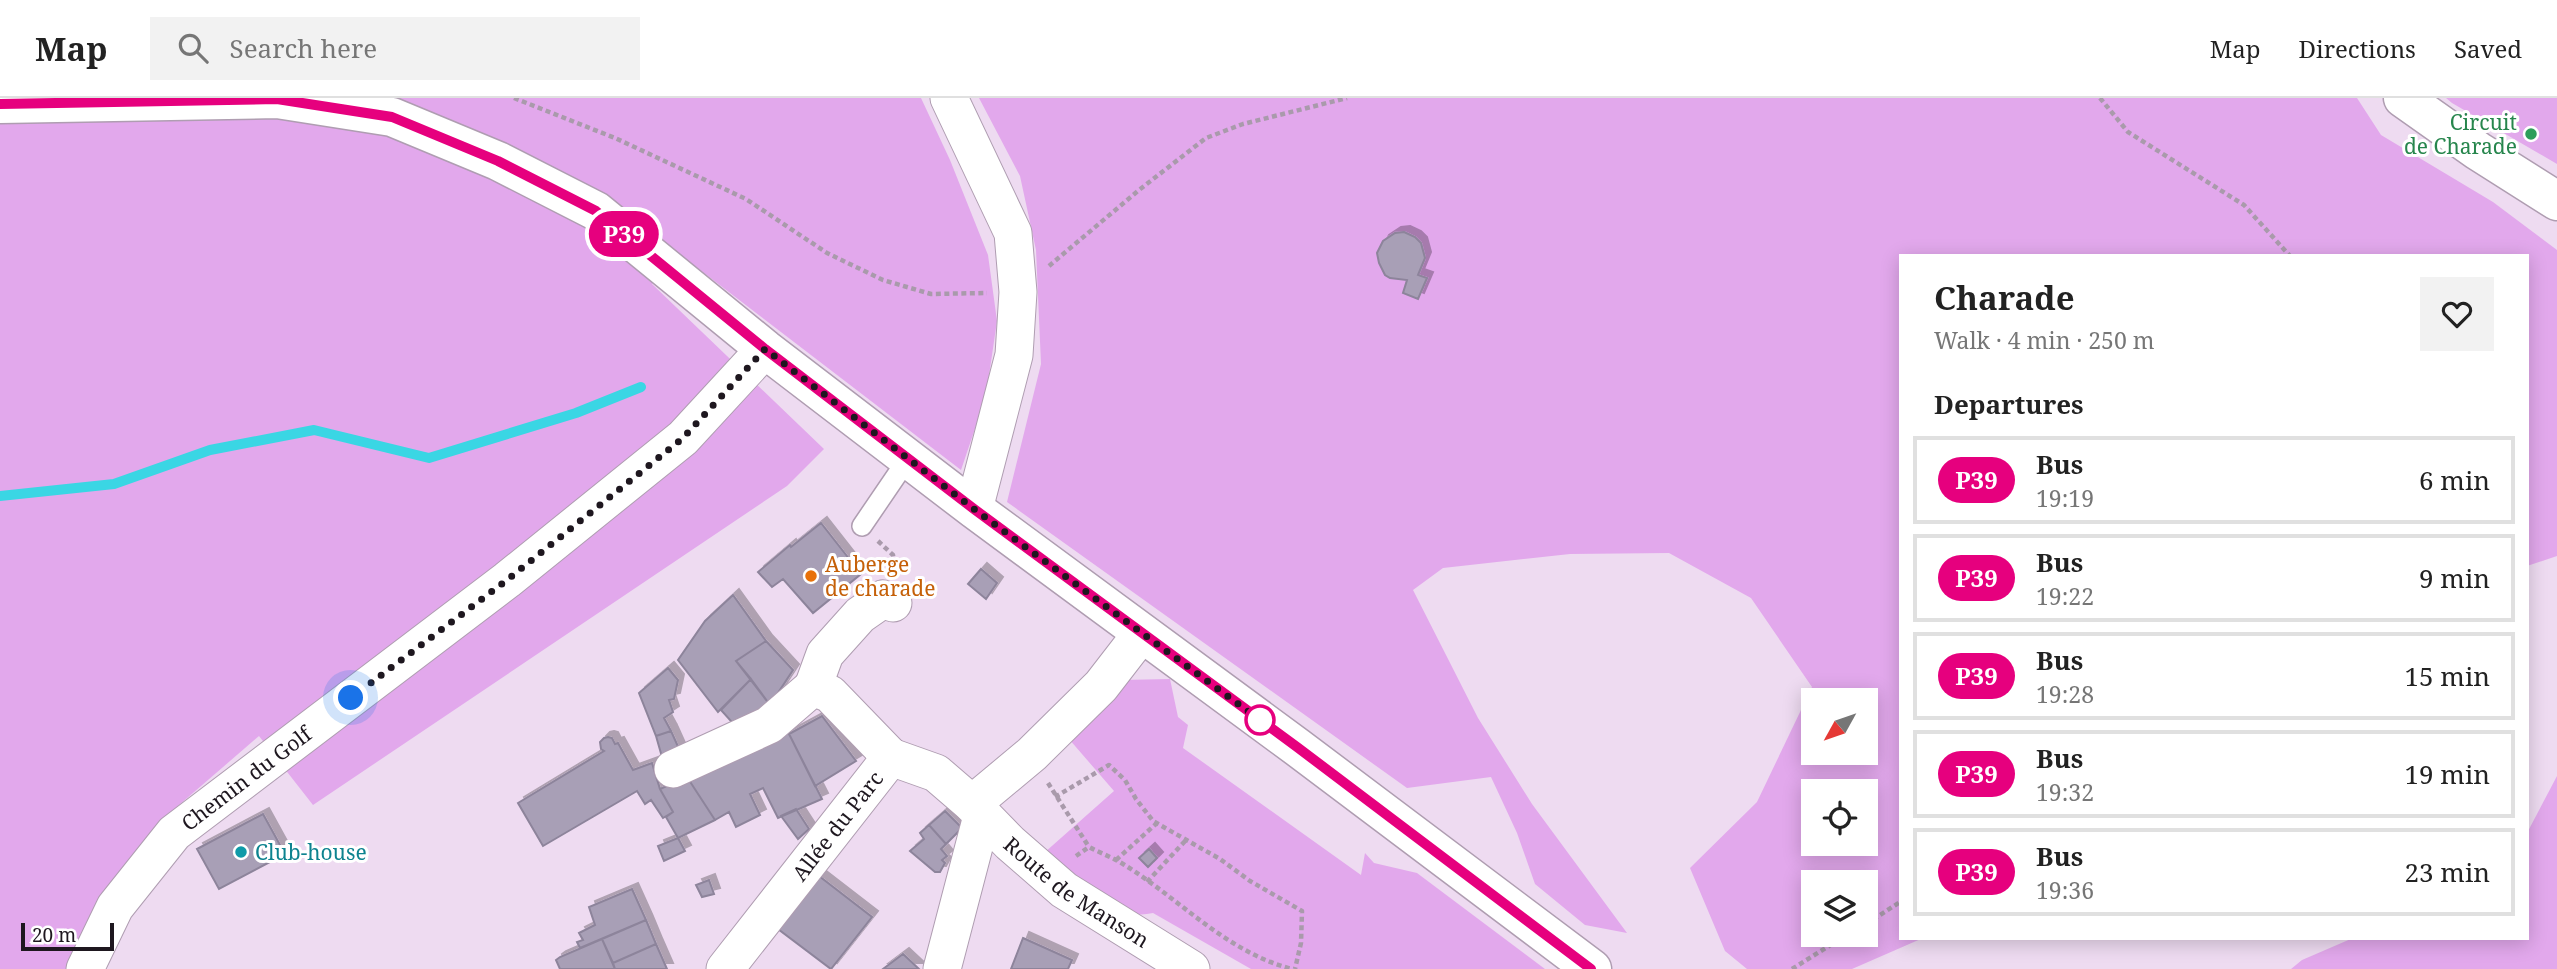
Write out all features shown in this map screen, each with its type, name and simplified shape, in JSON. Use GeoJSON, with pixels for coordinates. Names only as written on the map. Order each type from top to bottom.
{"type":"FeatureCollection","features":[{"type":"Feature","properties":{"kind":"street"},"geometry":{"type":"LineString","coordinates":[[949,98],[1013,233],[1018,292],[1014,355],[974,509]]}},
{"type":"Feature","properties":{"kind":"street"},"geometry":{"type":"LineString","coordinates":[[2403,98],[2478,151],[2557,201]]}},
{"type":"Feature","properties":{"kind":"street"},"geometry":{"type":"LineString","coordinates":[[0,104],[277,99],[392,117],[498,161],[596,211],[765,349],[974,509],[1591,969]]}},
{"type":"Feature","properties":{"kind":"street","name":"Chemin du Golf"},"geometry":{"type":"LineString","coordinates":[[86,969],[115,907],[174,833],[507,580],[683,438],[765,349]]}},
{"type":"Feature","properties":{"kind":"street"},"geometry":{"type":"LineString","coordinates":[[673,769],[769,726],[813,687],[825,654],[860,615],[883,599],[893,603]]}},
{"type":"Feature","properties":{"kind":"street"},"geometry":{"type":"LineString","coordinates":[[942,969],[977,810],[1101,686],[1142,633]]}},
{"type":"Feature","properties":{"kind":"street"},"geometry":{"type":"LineString","coordinates":[[813,687],[830,694],[891,757]]}},
{"type":"Feature","properties":{"kind":"street","name":"Allée du Parc"},"geometry":{"type":"LineString","coordinates":[[725,969],[891,757],[936,773],[977,810]]}},
{"type":"Feature","properties":{"kind":"street","name":"Route de Manson"},"geometry":{"type":"LineString","coordinates":[[977,810],[1046,875],[1098,913],[1191,969]]}},
{"type":"Feature","properties":{"kind":"lane"},"geometry":{"type":"LineString","coordinates":[[862,526],[909,457]]}},
{"type":"Feature","properties":{"kind":"path"},"geometry":{"type":"LineString","coordinates":[[514,98],[615,138],[747,200],[827,253],[883,280],[931,294],[1018,292],[1139,190],[1206,138],[1243,124],[1346,98]]}},
{"type":"Feature","properties":{"kind":"path"},"geometry":{"type":"LineString","coordinates":[[2100,98],[2128,132],[2244,205],[2288,254]]}},
{"type":"Feature","properties":{"kind":"path"},"geometry":{"type":"LineString","coordinates":[[862,526],[893,555],[896,576],[893,603]]}},
{"type":"Feature","properties":{"kind":"path"},"geometry":{"type":"LineString","coordinates":[[1032,754],[1055,797],[1089,847],[1116,860],[1224,939],[1271,963],[1294,969],[1301,943],[1302,911],[1157,823],[1136,799],[1125,780],[1109,765],[1055,797]]}},
{"type":"Feature","properties":{"kind":"path"},"geometry":{"type":"LineString","coordinates":[[1116,860],[1157,823]]}},
{"type":"Feature","properties":{"kind":"path"},"geometry":{"type":"LineString","coordinates":[[1147,882],[1186,840]]}},
{"type":"Feature","properties":{"kind":"path"},"geometry":{"type":"LineString","coordinates":[[1046,875],[1089,847]]}},
{"type":"Feature","properties":{"kind":"path"},"geometry":{"type":"LineString","coordinates":[[1878,916],[1899,903]]}},
{"type":"Feature","properties":{"kind":"path"},"geometry":{"type":"LineString","coordinates":[[1792,969],[1827,947]]}},
{"type":"Feature","properties":{"kind":"shaded area"},"geometry":{"type":"Polygon","coordinates":[[[0,98],[921,98],[950,160],[988,255],[997,321],[986,396],[961,470],[674,250],[652,284],[824,449],[787,486],[313,805],[259,736],[157,824],[87,969],[0,969],[0,98]]]}},
{"type":"Feature","properties":{"kind":"shaded area"},"geometry":{"type":"Polygon","coordinates":[[[979,98],[2357,98],[2381,135],[2493,202],[2557,250],[2557,556],[2529,565],[2529,254],[1899,254],[1899,940],[1918,940],[1852,969],[1747,969],[1725,951],[1690,868],[1757,802],[1801,710],[1801,765],[1878,765],[1878,688],[1812,688],[1751,598],[1669,553],[1570,554],[1443,568],[1413,590],[1478,718],[1532,804],[1627,933],[1585,925],[1535,884],[1517,833],[1491,777],[1407,788],[1007,502],[1041,364],[1036,250],[1020,176],[979,98]]]}},
{"type":"Feature","properties":{"kind":"shaded area","name":"Circuit de Charade"},"geometry":{"type":"Polygon","coordinates":[[[2446,98],[2557,98],[2557,164],[2452,103],[2446,98]]]}},
{"type":"Feature","properties":{"kind":"shaded area"},"geometry":{"type":"Polygon","coordinates":[[[1170,679],[1178,717],[1188,725],[1183,748],[1361,875],[1365,853],[1374,863],[1417,873],[1545,969],[1251,969],[1153,913],[1122,911],[1107,905],[1080,886],[1044,853],[1114,791],[1069,739],[1121,680],[1170,679]]]}},
{"type":"Feature","properties":{"kind":"shaded area"},"geometry":{"type":"Polygon","coordinates":[[[2557,776],[2557,969],[2291,969],[2302,960],[2348,940],[2529,940],[2529,829],[2557,776]]]}},
{"type":"Feature","properties":{"kind":"building"},"geometry":{"type":"Polygon","coordinates":[[[1404,232],[1421,243],[1425,258],[1418,275],[1427,278],[1418,299],[1403,293],[1407,280],[1385,275],[1379,263],[1377,253],[1383,241],[1395,233],[1404,232]]]}},
{"type":"Feature","properties":{"kind":"building"},"geometry":{"type":"Polygon","coordinates":[[[821,523],[861,574],[813,613],[783,579],[772,587],[758,572],[821,523]]]}},
{"type":"Feature","properties":{"kind":"building"},"geometry":{"type":"Polygon","coordinates":[[[981,569],[997,583],[986,599],[968,584],[981,569]]]}},
{"type":"Feature","properties":{"kind":"building"},"geometry":{"type":"Polygon","coordinates":[[[733,595],[766,641],[736,661],[751,679],[718,712],[678,660],[705,621],[733,595]]]}},
{"type":"Feature","properties":{"kind":"building"},"geometry":{"type":"Polygon","coordinates":[[[766,641],[793,670],[770,705],[736,661],[766,641]]]}},
{"type":"Feature","properties":{"kind":"building"},"geometry":{"type":"Polygon","coordinates":[[[668,668],[678,680],[674,699],[669,700],[673,712],[664,718],[671,731],[656,736],[639,693],[668,668]]]}},
{"type":"Feature","properties":{"kind":"building"},"geometry":{"type":"Polygon","coordinates":[[[751,679],[770,705],[739,730],[721,710],[751,679]]]}},
{"type":"Feature","properties":{"kind":"building"},"geometry":{"type":"Polygon","coordinates":[[[822,716],[856,761],[815,786],[789,734],[822,716]]]}},
{"type":"Feature","properties":{"kind":"building"},"geometry":{"type":"Polygon","coordinates":[[[785,726],[822,799],[778,818],[763,788],[750,794],[760,815],[736,827],[729,812],[715,820],[687,777],[785,726]]]}},
{"type":"Feature","properties":{"kind":"building"},"geometry":{"type":"Polygon","coordinates":[[[671,731],[680,751],[662,757],[656,736],[671,731]]]}},
{"type":"Feature","properties":{"kind":"building"},"geometry":{"type":"Polygon","coordinates":[[[608,737],[612,738],[615,744],[618,743],[633,770],[652,763],[660,789],[673,812],[663,818],[651,800],[645,804],[637,791],[543,846],[518,803],[604,751],[600,742],[608,737]]]}},
{"type":"Feature","properties":{"kind":"building"},"geometry":{"type":"Polygon","coordinates":[[[687,777],[715,820],[678,838],[666,817],[673,812],[660,789],[687,777]]]}},
{"type":"Feature","properties":{"kind":"building"},"geometry":{"type":"Polygon","coordinates":[[[796,809],[809,829],[798,839],[781,816],[796,809]]]}},
{"type":"Feature","properties":{"kind":"building"},"geometry":{"type":"Polygon","coordinates":[[[945,811],[962,828],[946,844],[929,825],[945,811]]]}},
{"type":"Feature","properties":{"kind":"building","name":"Club-house"},"geometry":{"type":"Polygon","coordinates":[[[263,814],[285,854],[219,889],[197,849],[263,814]]]}},
{"type":"Feature","properties":{"kind":"building"},"geometry":{"type":"Polygon","coordinates":[[[929,825],[946,844],[941,849],[947,856],[942,860],[945,863],[940,872],[935,872],[910,851],[924,839],[920,833],[929,825]]]}},
{"type":"Feature","properties":{"kind":"building"},"geometry":{"type":"Polygon","coordinates":[[[678,838],[685,851],[664,861],[658,846],[678,838]]]}},
{"type":"Feature","properties":{"kind":"building"},"geometry":{"type":"Polygon","coordinates":[[[1149,849],[1157,858],[1148,867],[1139,858],[1149,849]]]}},
{"type":"Feature","properties":{"kind":"building"},"geometry":{"type":"Polygon","coordinates":[[[819,876],[872,917],[831,969],[778,929],[819,876]]]}},
{"type":"Feature","properties":{"kind":"building"},"geometry":{"type":"Polygon","coordinates":[[[709,880],[714,894],[702,897],[696,885],[709,880]]]}},
{"type":"Feature","properties":{"kind":"building"},"geometry":{"type":"Polygon","coordinates":[[[632,889],[646,920],[580,948],[577,942],[583,940],[579,933],[595,925],[589,907],[632,889]]]}},
{"type":"Feature","properties":{"kind":"building"},"geometry":{"type":"Polygon","coordinates":[[[646,920],[656,944],[613,963],[602,939],[646,920]]]}},
{"type":"Feature","properties":{"kind":"building"},"geometry":{"type":"Polygon","coordinates":[[[1023,938],[1072,960],[1068,969],[1011,969],[1023,938]]]}},
{"type":"Feature","properties":{"kind":"building"},"geometry":{"type":"Polygon","coordinates":[[[602,939],[615,969],[560,969],[556,960],[560,957],[602,939]]]}},
{"type":"Feature","properties":{"kind":"building"},"geometry":{"type":"Polygon","coordinates":[[[656,944],[667,969],[615,969],[613,963],[656,944]]]}},
{"type":"Feature","properties":{"kind":"building"},"geometry":{"type":"Polygon","coordinates":[[[903,954],[919,969],[883,969],[903,954]]]}},
{"type":"Feature","properties":{"kind":"waterway"},"geometry":{"type":"LineString","coordinates":[[0,496],[114,484],[210,450],[314,430],[429,458],[576,413],[641,387]]}},
{"type":"Feature","properties":{"kind":"bus line","name":"P39"},"geometry":{"type":"LineString","coordinates":[[0,104],[277,99],[392,117],[498,161],[596,211],[765,349],[974,509],[1297,747],[1591,969]]}},
{"type":"Feature","properties":{"kind":"place","name":"Circuit de Charade"},"geometry":{"type":"Point","coordinates":[2531,134]}},
{"type":"Feature","properties":{"kind":"place","name":"Auberge de charade"},"geometry":{"type":"Point","coordinates":[811,576]}},
{"type":"Feature","properties":{"kind":"place","name":"Club-house"},"geometry":{"type":"Point","coordinates":[241,852]}},
{"type":"Feature","properties":{"kind":"route"},"geometry":{"type":"LineString","coordinates":[[351,698],[507,580],[683,438],[765,349],[974,509],[1260,720]]}}]}
